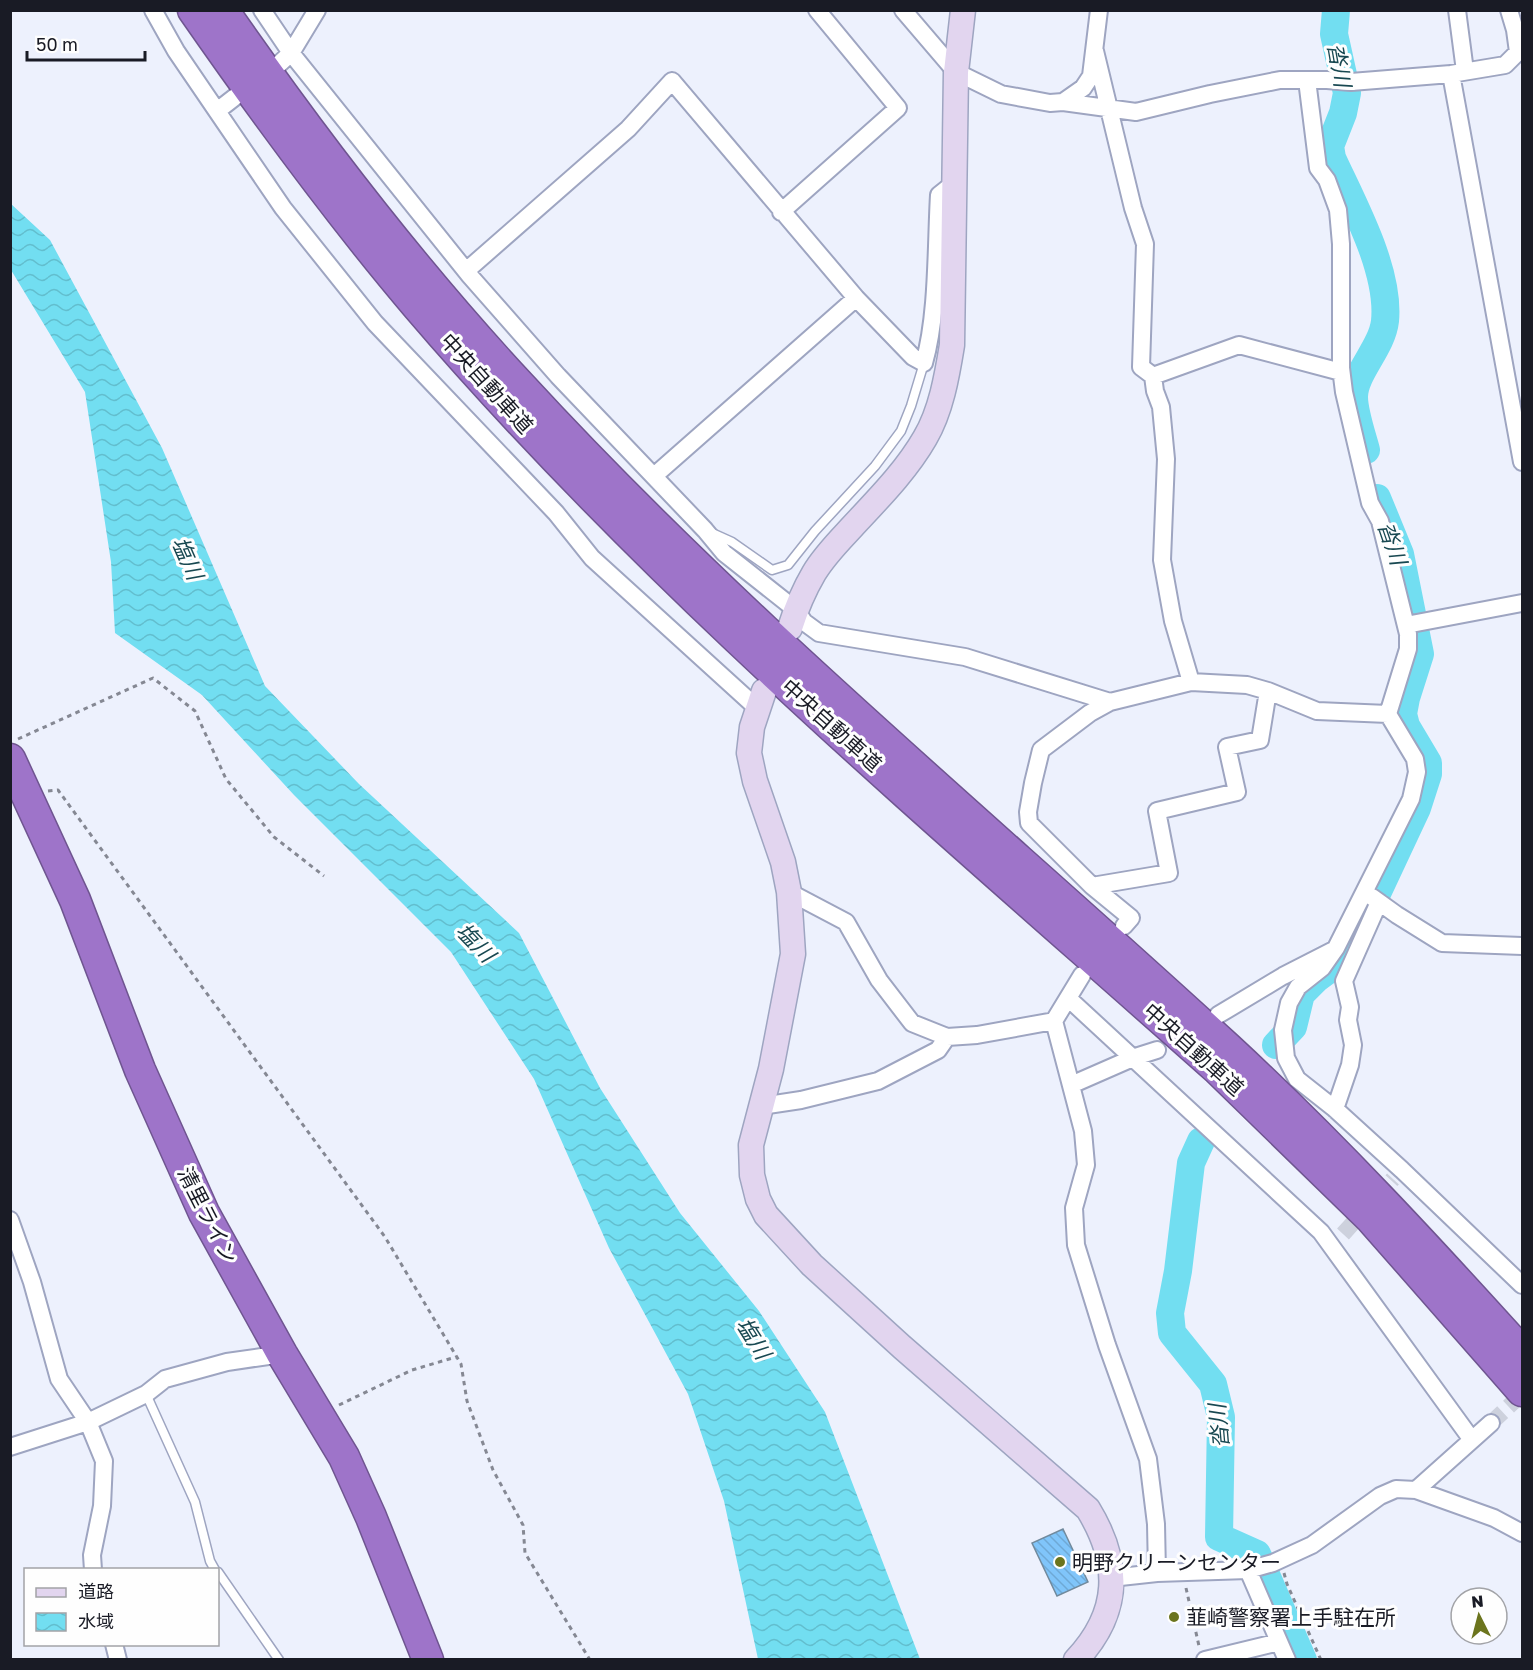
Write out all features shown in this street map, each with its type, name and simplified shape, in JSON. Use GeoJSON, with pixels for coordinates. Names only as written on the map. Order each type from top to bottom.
{"type":"FeatureCollection","features":[{"type":"Feature","properties":{"kind":"highway","name":"中央自動車道"},"geometry":{"type":"LineString","coordinates":[[193,10],[255,99],[316,180],[417,305],[603,507],[754,655],[1217,1069],[1519,1363]]}},
{"type":"Feature","properties":{"kind":"highway","name":"中央自動車道"},"geometry":{"type":"LineString","coordinates":[[223,10],[336,166],[431,284],[519,385],[617,486],[767,633],[1230,1051],[1382,1200],[1519,1363]]}},
{"type":"Feature","properties":{"kind":"highway","name":"清里ライン"},"geometry":{"type":"LineString","coordinates":[[10,759],[75,900],[140,1070],[204,1213],[282,1354],[344,1457],[428,1659]]}},
{"type":"Feature","properties":{"kind":"street"},"geometry":{"type":"LineString","coordinates":[[153,10],[177,51],[283,208],[375,323],[556,513],[592,558],[760,699],[752,727],[749,753],[755,781],[776,839],[789,892],[793,954],[771,1069],[751,1145],[752,1175],[758,1199],[766,1215],[812,1266],[1088,1509],[1101,1530],[1109,1552],[1111,1578],[1106,1615],[1096,1635],[1076,1659]]}},
{"type":"Feature","properties":{"kind":"street"},"geometry":{"type":"LineString","coordinates":[[262,10],[291,53],[466,271],[558,376],[724,552],[793,619],[804,622],[819,633],[965,657],[1110,702]]}},
{"type":"Feature","properties":{"kind":"street"},"geometry":{"type":"LineString","coordinates":[[278,65],[291,53],[317,10]]}},
{"type":"Feature","properties":{"kind":"street"},"geometry":{"type":"LineString","coordinates":[[781,212],[898,108],[817,10]]}},
{"type":"Feature","properties":{"kind":"street"},"geometry":{"type":"LineString","coordinates":[[903,10],[956,72],[1001,94],[1050,103],[1063,102],[1136,112],[1280,80],[1344,82],[1458,72],[1505,65],[1518,52],[1509,10]]}},
{"type":"Feature","properties":{"kind":"street"},"geometry":{"type":"LineString","coordinates":[[793,619],[814,572],[913,457],[927,436],[948,374],[952,345],[956,72],[963,10]]}},
{"type":"Feature","properties":{"kind":"street"},"geometry":{"type":"LineString","coordinates":[[1063,102],[1083,88],[1091,76],[1099,10]]}},
{"type":"Feature","properties":{"kind":"street"},"geometry":{"type":"LineString","coordinates":[[1457,10],[1458,72],[1522,462]]}},
{"type":"Feature","properties":{"kind":"street"},"geometry":{"type":"LineString","coordinates":[[1095,51],[1133,208],[1145,244],[1141,367],[1153,376],[1155,391],[1161,407],[1166,459],[1162,560],[1173,621],[1191,682]]}},
{"type":"Feature","properties":{"kind":"street"},"geometry":{"type":"LineString","coordinates":[[1307,80],[1318,168],[1327,180],[1338,210],[1341,244],[1341,372],[1370,503],[1380,521],[1406,625],[1408,650],[1388,714],[1415,759],[1417,772],[1411,799],[1373,897],[1366,935],[1344,981],[1350,1006],[1348,1020],[1353,1045],[1350,1065],[1335,1109]]}},
{"type":"Feature","properties":{"kind":"street"},"geometry":{"type":"LineString","coordinates":[[466,271],[628,129],[672,81],[856,298],[913,357],[924,363],[933,303],[939,195],[954,183]]}},
{"type":"Feature","properties":{"kind":"street"},"geometry":{"type":"LineString","coordinates":[[217,111],[235,97]]}},
{"type":"Feature","properties":{"kind":"street"},"geometry":{"type":"LineString","coordinates":[[654,476],[856,298]]}},
{"type":"Feature","properties":{"kind":"street"},"geometry":{"type":"LineString","coordinates":[[1153,376],[1239,345],[1341,372]]}},
{"type":"Feature","properties":{"kind":"street"},"geometry":{"type":"LineString","coordinates":[[1406,625],[1522,603]]}},
{"type":"Feature","properties":{"kind":"street"},"geometry":{"type":"LineString","coordinates":[[1124,926],[1131,918],[1092,886],[1029,823],[1028,812],[1041,750],[1090,713],[1110,702],[1191,682],[1247,685],[1317,711],[1388,714]]}},
{"type":"Feature","properties":{"kind":"street"},"geometry":{"type":"LineString","coordinates":[[1092,886],[1169,873],[1157,811],[1237,792],[1227,747],[1260,740],[1268,691]]}},
{"type":"Feature","properties":{"kind":"street"},"geometry":{"type":"LineString","coordinates":[[789,892],[846,922],[879,980],[912,1023],[947,1037],[977,1035],[1054,1021]]}},
{"type":"Feature","properties":{"kind":"street"},"geometry":{"type":"LineString","coordinates":[[1373,897],[1322,968],[1299,987],[1289,1003],[1283,1030],[1287,1058],[1297,1079],[1335,1109],[1398,1174],[1522,1284]]}},
{"type":"Feature","properties":{"kind":"street"},"geometry":{"type":"LineString","coordinates":[[1373,897],[1442,943],[1522,946]]}},
{"type":"Feature","properties":{"kind":"street"},"geometry":{"type":"LineString","coordinates":[[1218,1015],[1340,942],[1366,935]]}},
{"type":"Feature","properties":{"kind":"street"},"geometry":{"type":"LineString","coordinates":[[1083,975],[1054,1021],[1083,1131],[1086,1165],[1074,1208],[1077,1245],[1107,1344],[1148,1459],[1156,1524],[1157,1573]]}},
{"type":"Feature","properties":{"kind":"street"},"geometry":{"type":"LineString","coordinates":[[1068,998],[1321,1232],[1337,1240],[1472,1440]]}},
{"type":"Feature","properties":{"kind":"street"},"geometry":{"type":"LineString","coordinates":[[761,1106],[801,1100],[878,1081],[938,1050],[947,1037]]}},
{"type":"Feature","properties":{"kind":"street"},"geometry":{"type":"LineString","coordinates":[[1071,1085],[1134,1057],[1157,1050]]}},
{"type":"Feature","properties":{"kind":"street"},"geometry":{"type":"LineString","coordinates":[[10,1220],[32,1282],[59,1379],[88,1422],[104,1461],[102,1506],[92,1555],[93,1568]]}},
{"type":"Feature","properties":{"kind":"street"},"geometry":{"type":"LineString","coordinates":[[10,1447],[88,1422],[146,1394],[165,1379],[227,1362],[282,1354]]}},
{"type":"Feature","properties":{"kind":"street"},"geometry":{"type":"LineString","coordinates":[[1416,1490],[1491,1424]]}},
{"type":"Feature","properties":{"kind":"street"},"geometry":{"type":"LineString","coordinates":[[1111,1578],[1157,1573],[1250,1569],[1277,1562],[1312,1545],[1387,1492],[1404,1488],[1416,1490],[1494,1518],[1522,1533]]}},
{"type":"Feature","properties":{"kind":"street"},"geometry":{"type":"LineString","coordinates":[[1250,1569],[1287,1659]]}},
{"type":"Feature","properties":{"kind":"street"},"geometry":{"type":"LineString","coordinates":[[1202,1654],[1279,1642]]}},
{"type":"Feature","properties":{"kind":"lane"},"geometry":{"type":"LineString","coordinates":[[705,530],[732,542],[772,570],[788,566],[814,531],[875,466],[901,431],[924,363]]}},
{"type":"Feature","properties":{"kind":"lane"},"geometry":{"type":"LineString","coordinates":[[1519,1363],[1522,1400]]}},
{"type":"Feature","properties":{"kind":"lane"},"geometry":{"type":"LineString","coordinates":[[146,1394],[195,1502],[210,1561],[214,1568]]}},
{"type":"Feature","properties":{"kind":"lane"},"geometry":{"type":"LineString","coordinates":[[219,1575],[279,1659]]}},
{"type":"Feature","properties":{"kind":"path"},"geometry":{"type":"LineString","coordinates":[[10,742],[153,678],[195,711],[226,779],[274,837],[324,876]]}},
{"type":"Feature","properties":{"kind":"path"},"geometry":{"type":"LineString","coordinates":[[26,792],[58,790],[385,1237],[461,1364],[467,1401],[493,1470],[523,1525],[525,1553],[590,1659]]}},
{"type":"Feature","properties":{"kind":"path"},"geometry":{"type":"LineString","coordinates":[[319,1415],[412,1370],[456,1357]]}},
{"type":"Feature","properties":{"kind":"path"},"geometry":{"type":"LineString","coordinates":[[1277,1562],[1321,1659]]}},
{"type":"Feature","properties":{"kind":"path"},"geometry":{"type":"LineString","coordinates":[[1183,1572],[1202,1654]]}},
{"type":"Feature","properties":{"kind":"water","name":"塩川"},"geometry":{"type":"Polygon","coordinates":[[[10,203],[50,240],[162,448],[265,686],[359,784],[519,933],[600,1088],[680,1213],[759,1311],[825,1412],[920,1659],[758,1659],[724,1501],[688,1394],[609,1248],[534,1079],[451,952],[294,795],[202,695],[115,633],[111,562],[85,392],[11,270],[10,203]]]}},
{"type":"Feature","properties":{"kind":"building","name":"明野クリーンセンター"},"geometry":{"type":"Polygon","coordinates":[[[1063,1529],[1088,1582],[1057,1596],[1032,1543],[1063,1529]]]}},
{"type":"Feature","properties":{"kind":"waterway","name":"沓川"},"geometry":{"type":"LineString","coordinates":[[1336,10],[1334,34],[1347,93],[1343,113],[1330,146],[1332,158],[1376,259],[1385,301],[1383,331],[1355,388],[1354,403],[1366,450]]}},
{"type":"Feature","properties":{"kind":"waterway","name":"沓川"},"geometry":{"type":"LineString","coordinates":[[1276,1045],[1293,1027],[1301,994],[1350,951],[1417,808],[1428,774],[1428,763],[1406,726],[1403,714],[1420,654],[1400,554],[1377,498]]}},
{"type":"Feature","properties":{"kind":"waterway","name":"沓川"},"geometry":{"type":"LineString","coordinates":[[1201,1141],[1191,1163],[1178,1271],[1170,1313],[1172,1333],[1213,1384],[1221,1417],[1219,1537],[1257,1554],[1303,1660]]}},
{"type":"Feature","properties":{"kind":"tunnel"},"geometry":{"type":"LineString","coordinates":[[1343,1234],[1393,1179]]}},
{"type":"Feature","properties":{"kind":"tunnel"},"geometry":{"type":"LineString","coordinates":[[1491,1423],[1522,1394]]}},
{"type":"Feature","properties":{"kind":"place","name":"明野クリーンセンター"},"geometry":{"type":"Point","coordinates":[1060,1562]}},
{"type":"Feature","properties":{"kind":"place","name":"韮崎警察署上手駐在所"},"geometry":{"type":"Point","coordinates":[1174,1617]}}]}
